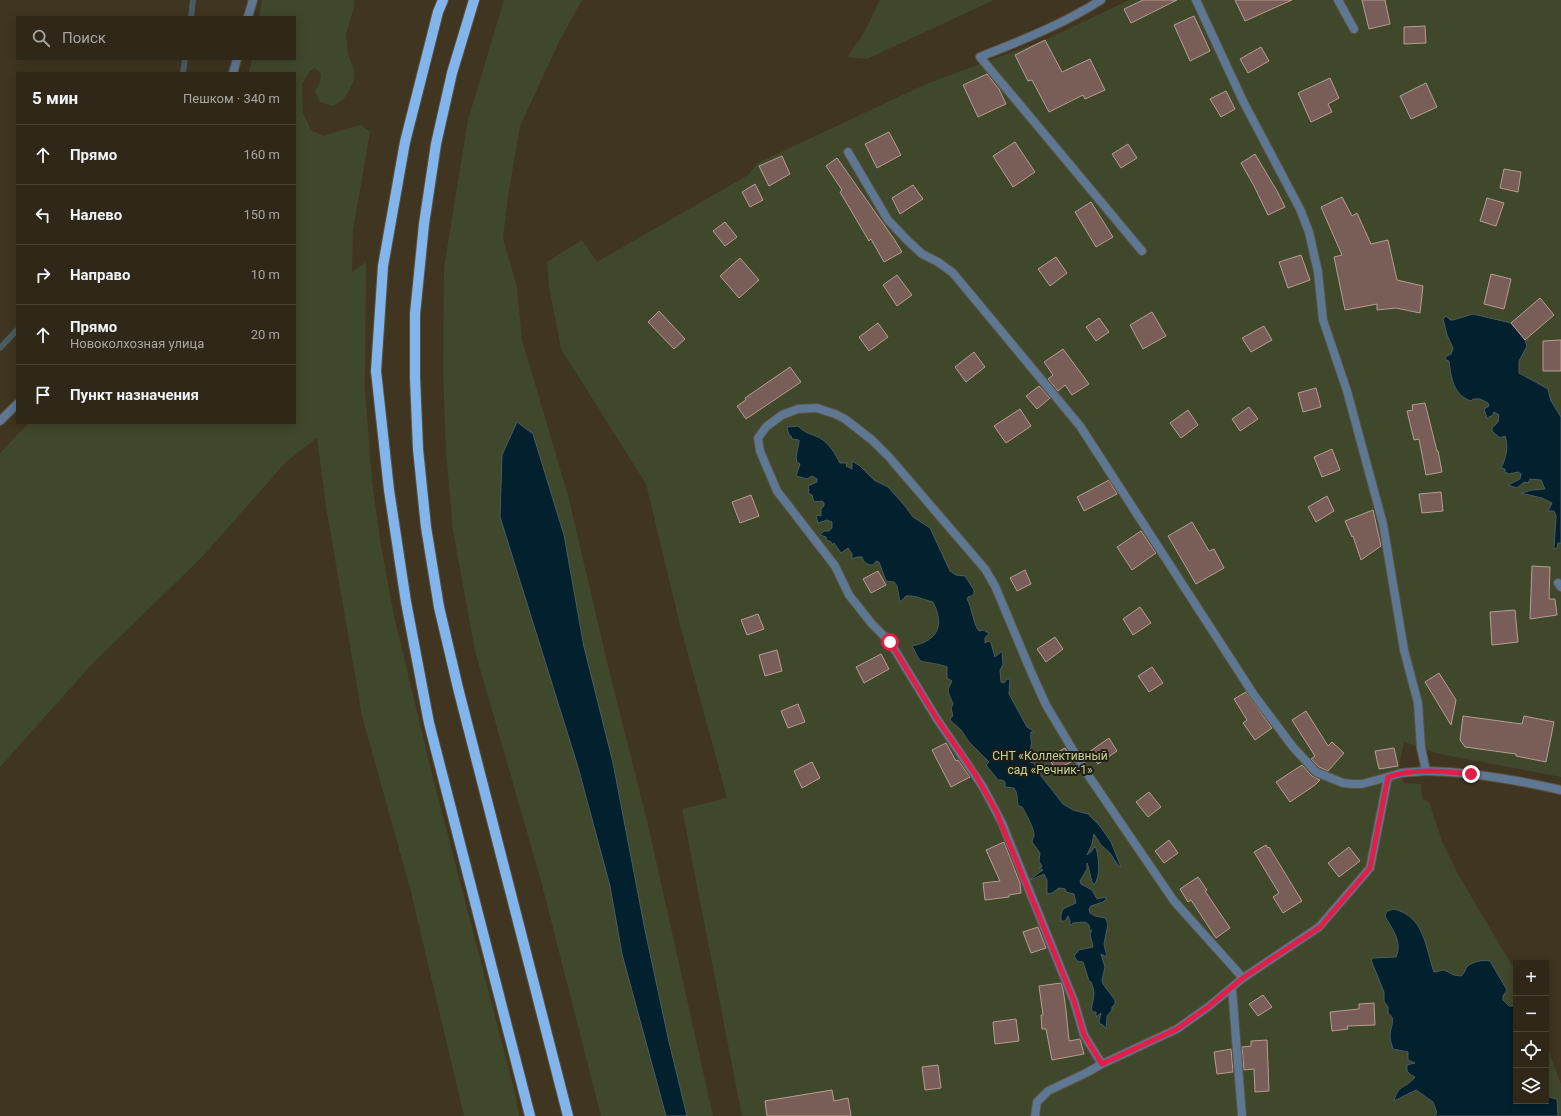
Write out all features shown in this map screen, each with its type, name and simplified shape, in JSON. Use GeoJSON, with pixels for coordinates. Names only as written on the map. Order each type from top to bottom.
{"type":"FeatureCollection","features":[{"type":"Feature","properties":{"kind":"main road"},"geometry":{"type":"LineString","coordinates":[[443,0],[438,12],[405,142],[383,266],[376,371],[389,490],[406,602],[429,723],[530,1116]]}},
{"type":"Feature","properties":{"kind":"main road"},"geometry":{"type":"LineString","coordinates":[[474,0],[452,73],[436,144],[424,224],[415,314],[415,378],[418,449],[426,527],[439,607],[458,688],[568,1116]]}},
{"type":"Feature","properties":{"kind":"street"},"geometry":{"type":"LineString","coordinates":[[248,16],[253,0]]}},
{"type":"Feature","properties":{"kind":"street"},"geometry":{"type":"LineString","coordinates":[[1101,0],[1080,13],[1045,31],[980,57],[1142,251]]}},
{"type":"Feature","properties":{"kind":"street"},"geometry":{"type":"LineString","coordinates":[[1196,0],[1243,101],[1300,209],[1309,232],[1318,272],[1323,320],[1347,391],[1383,524],[1404,650],[1418,703],[1421,748],[1426,771]]}},
{"type":"Feature","properties":{"kind":"street"},"geometry":{"type":"LineString","coordinates":[[1338,0],[1354,29]]}},
{"type":"Feature","properties":{"kind":"street"},"geometry":{"type":"LineString","coordinates":[[233,72],[237,60]]}},
{"type":"Feature","properties":{"kind":"street"},"geometry":{"type":"LineString","coordinates":[[848,152],[888,220],[922,254],[938,262],[953,273],[1080,426],[1254,695],[1302,758],[1316,772],[1344,783],[1362,784],[1401,773],[1426,771],[1447,772],[1499,777],[1561,790]]}},
{"type":"Feature","properties":{"kind":"street"},"geometry":{"type":"LineString","coordinates":[[0,421],[16,405]]}},
{"type":"Feature","properties":{"kind":"street"},"geometry":{"type":"LineString","coordinates":[[1102,1064],[1084,1035],[1066,979],[1005,828],[991,801],[975,774],[937,719],[890,642],[872,624],[849,595],[835,566],[783,500],[769,474],[760,451],[758,438],[766,427],[782,415],[798,409],[817,408],[835,414],[859,430],[889,457],[980,563],[995,586],[1046,705],[1086,772],[1174,901],[1243,978]]}},
{"type":"Feature","properties":{"kind":"street"},"geometry":{"type":"LineString","coordinates":[[1035,1116],[1037,1102],[1048,1091],[1177,1029],[1208,1007],[1243,978],[1320,927],[1370,868],[1388,777]]}},
{"type":"Feature","properties":{"kind":"street"},"geometry":{"type":"LineString","coordinates":[[1232,988],[1242,1116]]}},
{"type":"Feature","properties":{"kind":"green space"},"geometry":{"type":"Polygon","coordinates":[[[262,0],[354,0],[354,8],[346,34],[348,54],[354,69],[354,81],[344,99],[333,106],[320,102],[315,91],[320,82],[321,74],[315,68],[309,72],[302,84],[303,113],[311,130],[324,136],[361,125],[370,132],[353,230],[352,272],[366,262],[365,390],[372,481],[381,546],[394,616],[434,782],[515,1093],[519,1116],[464,1116],[410,888],[362,716],[326,506],[317,438],[287,461],[202,557],[92,664],[0,767],[0,453],[28,424],[296,424],[296,72],[249,72],[252,60],[296,60],[296,16],[259,16],[262,0]]]}},
{"type":"Feature","properties":{"kind":"green space"},"geometry":{"type":"Polygon","coordinates":[[[504,0],[582,0],[560,40],[520,126],[508,196],[503,238],[517,288],[522,340],[568,495],[608,666],[649,829],[713,1116],[601,1116],[541,881],[475,651],[453,531],[446,451],[443,370],[444,268],[468,120],[504,0]]]}},
{"type":"Feature","properties":{"kind":"green space"},"geometry":{"type":"Polygon","coordinates":[[[880,0],[994,0],[867,59],[847,57],[864,33],[880,0]]]}},
{"type":"Feature","properties":{"kind":"green space","name":"СНТ «Коллективный сад «Речник-1»"},"geometry":{"type":"Polygon","coordinates":[[[1129,0],[1561,0],[1561,777],[1440,754],[1404,742],[1399,765],[1404,783],[1421,784],[1422,799],[1429,802],[1442,841],[1459,876],[1513,967],[1513,1104],[1549,1104],[1549,1052],[1561,1084],[1561,1116],[742,1116],[682,809],[727,798],[680,625],[646,484],[561,349],[549,287],[547,262],[582,240],[597,262],[748,175],[758,163],[926,84],[1045,40],[1129,0]]]}},
{"type":"Feature","properties":{"kind":"water"},"geometry":{"type":"Polygon","coordinates":[[[1473,314],[1511,323],[1525,340],[1527,346],[1519,361],[1519,373],[1548,389],[1551,401],[1561,417],[1561,543],[1558,543],[1557,548],[1554,549],[1556,516],[1554,511],[1548,511],[1552,503],[1542,498],[1521,493],[1545,489],[1541,480],[1530,479],[1528,483],[1524,482],[1517,488],[1508,485],[1520,479],[1521,474],[1518,472],[1509,474],[1505,472],[1505,469],[1501,468],[1507,444],[1505,436],[1500,438],[1492,431],[1492,428],[1498,422],[1499,415],[1494,412],[1493,415],[1487,418],[1484,409],[1489,406],[1488,403],[1480,399],[1473,399],[1471,401],[1465,398],[1460,394],[1454,385],[1449,361],[1446,360],[1445,357],[1451,354],[1453,348],[1447,335],[1443,319],[1446,316],[1450,320],[1453,320],[1473,314]]]}},
{"type":"Feature","properties":{"kind":"water"},"geometry":{"type":"Polygon","coordinates":[[[517,422],[533,434],[564,535],[584,647],[613,763],[645,930],[669,1042],[687,1116],[666,1116],[622,954],[610,886],[578,767],[500,517],[502,455],[517,422]]]}},
{"type":"Feature","properties":{"kind":"water"},"geometry":{"type":"Polygon","coordinates":[[[798,426],[827,443],[840,463],[847,463],[846,466],[852,469],[852,461],[860,466],[874,480],[888,487],[913,517],[930,528],[950,571],[956,575],[965,576],[974,590],[974,595],[968,597],[967,599],[977,629],[979,631],[983,630],[989,633],[985,638],[985,643],[989,641],[991,643],[995,657],[1002,651],[1003,665],[1000,670],[1001,682],[1004,683],[1007,679],[1010,679],[1009,694],[1027,727],[1035,732],[1031,732],[1029,756],[1031,763],[1033,762],[1042,777],[1063,804],[1073,810],[1088,814],[1100,826],[1111,842],[1121,867],[1110,853],[1101,845],[1094,834],[1092,844],[1087,855],[1094,847],[1096,848],[1099,862],[1098,877],[1094,885],[1087,863],[1087,869],[1080,881],[1081,884],[1092,890],[1097,899],[1106,897],[1103,902],[1091,906],[1089,909],[1090,913],[1095,916],[1105,918],[1108,924],[1104,944],[1107,957],[1101,954],[1105,967],[1102,980],[1103,984],[1115,1000],[1115,1004],[1107,1016],[1106,1029],[1100,1024],[1099,1021],[1101,1013],[1096,1017],[1096,1012],[1092,1012],[1094,995],[1093,987],[1089,981],[1083,962],[1077,961],[1074,956],[1079,950],[1093,947],[1090,934],[1092,930],[1090,931],[1089,925],[1085,922],[1073,923],[1070,926],[1068,916],[1065,921],[1061,921],[1063,909],[1076,903],[1074,894],[1066,892],[1065,889],[1059,888],[1052,893],[1047,894],[1047,880],[1044,874],[1028,881],[1043,870],[1038,868],[1042,867],[1039,861],[1040,853],[1032,842],[1034,835],[1033,830],[1022,807],[1018,804],[1016,791],[1014,788],[1005,787],[1005,782],[998,780],[986,765],[989,762],[969,742],[961,730],[950,720],[953,716],[951,708],[953,704],[948,691],[952,681],[947,678],[947,667],[921,661],[912,646],[921,644],[928,640],[937,631],[937,610],[933,602],[917,597],[906,596],[900,602],[897,586],[894,582],[886,581],[879,562],[876,561],[873,565],[871,565],[867,564],[862,557],[852,559],[852,554],[848,548],[841,553],[834,543],[833,545],[830,541],[827,541],[826,537],[820,535],[824,531],[829,531],[832,528],[832,522],[827,520],[818,523],[816,515],[821,516],[821,509],[824,506],[824,503],[822,501],[814,502],[812,495],[808,493],[808,486],[817,482],[817,479],[812,476],[807,479],[796,476],[800,464],[797,462],[796,457],[799,440],[792,439],[787,428],[798,426]]]}},
{"type":"Feature","properties":{"kind":"water"},"geometry":{"type":"Polygon","coordinates":[[[1394,909],[1404,913],[1418,926],[1426,943],[1434,972],[1444,970],[1454,975],[1461,976],[1466,968],[1471,964],[1487,960],[1490,961],[1507,990],[1503,996],[1503,1000],[1509,1006],[1513,1006],[1513,1104],[1549,1104],[1549,1097],[1557,1099],[1558,1116],[1434,1116],[1437,1113],[1433,1102],[1416,1090],[1394,1101],[1400,1089],[1412,1081],[1415,1077],[1407,1071],[1407,1065],[1415,1063],[1408,1060],[1408,1052],[1393,1049],[1390,1033],[1393,1021],[1391,1015],[1388,1013],[1388,1007],[1384,1001],[1384,992],[1371,960],[1373,958],[1396,957],[1398,951],[1396,936],[1385,916],[1387,911],[1394,909]]]}},
{"type":"Feature","properties":{"kind":"building"},"geometry":{"type":"Polygon","coordinates":[[[1143,0],[1177,0],[1131,23],[1124,9],[1143,0]]]}},
{"type":"Feature","properties":{"kind":"building"},"geometry":{"type":"Polygon","coordinates":[[[1235,0],[1292,0],[1245,21],[1235,0]]]}},
{"type":"Feature","properties":{"kind":"building"},"geometry":{"type":"Polygon","coordinates":[[[1362,0],[1385,0],[1390,24],[1369,29],[1362,0]]]}},
{"type":"Feature","properties":{"kind":"building"},"geometry":{"type":"Polygon","coordinates":[[[1194,16],[1210,51],[1190,61],[1174,25],[1194,16]]]}},
{"type":"Feature","properties":{"kind":"building"},"geometry":{"type":"Polygon","coordinates":[[[1425,26],[1426,43],[1404,44],[1404,27],[1425,26]]]}},
{"type":"Feature","properties":{"kind":"building"},"geometry":{"type":"Polygon","coordinates":[[[1045,40],[1062,72],[1090,59],[1105,90],[1085,99],[1083,95],[1049,112],[1032,80],[1028,81],[1015,55],[1045,40]]]}},
{"type":"Feature","properties":{"kind":"building"},"geometry":{"type":"Polygon","coordinates":[[[1261,47],[1269,61],[1248,73],[1240,59],[1261,47]]]}},
{"type":"Feature","properties":{"kind":"building"},"geometry":{"type":"Polygon","coordinates":[[[987,74],[999,89],[1006,104],[978,117],[963,85],[987,74]]]}},
{"type":"Feature","properties":{"kind":"building"},"geometry":{"type":"Polygon","coordinates":[[[1330,78],[1339,98],[1328,104],[1332,112],[1311,122],[1298,93],[1330,78]]]}},
{"type":"Feature","properties":{"kind":"building"},"geometry":{"type":"Polygon","coordinates":[[[1426,83],[1437,107],[1411,119],[1400,96],[1426,83]]]}},
{"type":"Feature","properties":{"kind":"building"},"geometry":{"type":"Polygon","coordinates":[[[1226,91],[1235,109],[1221,117],[1210,99],[1226,91]]]}},
{"type":"Feature","properties":{"kind":"building"},"geometry":{"type":"Polygon","coordinates":[[[889,132],[901,155],[877,168],[865,144],[889,132]]]}},
{"type":"Feature","properties":{"kind":"building"},"geometry":{"type":"Polygon","coordinates":[[[1015,142],[1035,172],[1013,187],[993,156],[1015,142]]]}},
{"type":"Feature","properties":{"kind":"building"},"geometry":{"type":"Polygon","coordinates":[[[1128,144],[1137,158],[1121,168],[1112,154],[1128,144]]]}},
{"type":"Feature","properties":{"kind":"building"},"geometry":{"type":"Polygon","coordinates":[[[1255,154],[1285,207],[1268,215],[1241,163],[1255,154]]]}},
{"type":"Feature","properties":{"kind":"building"},"geometry":{"type":"Polygon","coordinates":[[[782,156],[790,174],[769,186],[759,166],[782,156]]]}},
{"type":"Feature","properties":{"kind":"building"},"geometry":{"type":"Polygon","coordinates":[[[837,158],[902,252],[884,262],[871,239],[869,241],[840,192],[842,190],[826,166],[837,158]]]}},
{"type":"Feature","properties":{"kind":"building"},"geometry":{"type":"Polygon","coordinates":[[[1504,169],[1521,172],[1518,192],[1500,188],[1504,169]]]}},
{"type":"Feature","properties":{"kind":"building"},"geometry":{"type":"Polygon","coordinates":[[[755,184],[763,200],[750,207],[742,192],[755,184]]]}},
{"type":"Feature","properties":{"kind":"building"},"geometry":{"type":"Polygon","coordinates":[[[913,185],[923,199],[900,214],[892,198],[913,185]]]}},
{"type":"Feature","properties":{"kind":"building"},"geometry":{"type":"Polygon","coordinates":[[[1342,197],[1352,216],[1357,213],[1371,244],[1388,240],[1397,280],[1423,286],[1420,313],[1396,308],[1377,310],[1377,304],[1345,310],[1334,257],[1342,255],[1321,207],[1342,197]]]}},
{"type":"Feature","properties":{"kind":"building"},"geometry":{"type":"Polygon","coordinates":[[[1487,198],[1504,203],[1496,226],[1480,221],[1487,198]]]}},
{"type":"Feature","properties":{"kind":"building"},"geometry":{"type":"Polygon","coordinates":[[[1091,202],[1113,237],[1096,247],[1075,212],[1091,202]]]}},
{"type":"Feature","properties":{"kind":"building"},"geometry":{"type":"Polygon","coordinates":[[[725,222],[737,237],[725,246],[713,231],[725,222]]]}},
{"type":"Feature","properties":{"kind":"building"},"geometry":{"type":"Polygon","coordinates":[[[1301,255],[1310,280],[1288,288],[1279,262],[1301,255]]]}},
{"type":"Feature","properties":{"kind":"building"},"geometry":{"type":"Polygon","coordinates":[[[1056,257],[1067,273],[1050,286],[1038,269],[1056,257]]]}},
{"type":"Feature","properties":{"kind":"building"},"geometry":{"type":"Polygon","coordinates":[[[740,258],[759,280],[739,298],[720,276],[740,258]]]}},
{"type":"Feature","properties":{"kind":"building"},"geometry":{"type":"Polygon","coordinates":[[[1491,274],[1511,279],[1504,309],[1484,304],[1491,274]]]}},
{"type":"Feature","properties":{"kind":"building"},"geometry":{"type":"Polygon","coordinates":[[[897,275],[912,295],[897,306],[883,285],[897,275]]]}},
{"type":"Feature","properties":{"kind":"building"},"geometry":{"type":"Polygon","coordinates":[[[1540,298],[1554,315],[1525,340],[1511,323],[1540,298]]]}},
{"type":"Feature","properties":{"kind":"building"},"geometry":{"type":"Polygon","coordinates":[[[659,311],[685,339],[674,349],[648,322],[659,311]]]}},
{"type":"Feature","properties":{"kind":"building"},"geometry":{"type":"Polygon","coordinates":[[[1152,312],[1166,336],[1143,349],[1130,325],[1152,312]]]}},
{"type":"Feature","properties":{"kind":"building"},"geometry":{"type":"Polygon","coordinates":[[[1099,318],[1109,332],[1096,341],[1086,327],[1099,318]]]}},
{"type":"Feature","properties":{"kind":"building"},"geometry":{"type":"Polygon","coordinates":[[[878,323],[888,337],[869,351],[859,337],[878,323]]]}},
{"type":"Feature","properties":{"kind":"building"},"geometry":{"type":"Polygon","coordinates":[[[1264,326],[1272,340],[1251,352],[1242,338],[1264,326]]]}},
{"type":"Feature","properties":{"kind":"building"},"geometry":{"type":"Polygon","coordinates":[[[1561,340],[1561,371],[1543,371],[1543,341],[1561,340]]]}},
{"type":"Feature","properties":{"kind":"building"},"geometry":{"type":"Polygon","coordinates":[[[1063,349],[1089,384],[1072,395],[1065,385],[1058,391],[1048,379],[1053,375],[1044,362],[1063,349]]]}},
{"type":"Feature","properties":{"kind":"building"},"geometry":{"type":"Polygon","coordinates":[[[974,352],[985,367],[966,382],[955,367],[974,352]]]}},
{"type":"Feature","properties":{"kind":"building"},"geometry":{"type":"Polygon","coordinates":[[[790,367],[801,382],[746,419],[737,406],[746,400],[745,398],[790,367]]]}},
{"type":"Feature","properties":{"kind":"building"},"geometry":{"type":"Polygon","coordinates":[[[1039,386],[1050,398],[1037,409],[1026,396],[1039,386]]]}},
{"type":"Feature","properties":{"kind":"building"},"geometry":{"type":"Polygon","coordinates":[[[1316,388],[1321,407],[1303,412],[1298,393],[1316,388]]]}},
{"type":"Feature","properties":{"kind":"building"},"geometry":{"type":"Polygon","coordinates":[[[1425,403],[1442,472],[1426,475],[1419,439],[1414,440],[1407,411],[1413,410],[1412,405],[1425,403]]]}},
{"type":"Feature","properties":{"kind":"building"},"geometry":{"type":"Polygon","coordinates":[[[1249,407],[1258,419],[1240,431],[1232,419],[1249,407]]]}},
{"type":"Feature","properties":{"kind":"building"},"geometry":{"type":"Polygon","coordinates":[[[1020,409],[1031,426],[1006,443],[994,426],[1020,409]]]}},
{"type":"Feature","properties":{"kind":"building"},"geometry":{"type":"Polygon","coordinates":[[[1188,410],[1198,425],[1181,438],[1170,423],[1188,410]]]}},
{"type":"Feature","properties":{"kind":"building"},"geometry":{"type":"Polygon","coordinates":[[[1332,449],[1340,470],[1322,477],[1314,457],[1332,449]]]}},
{"type":"Feature","properties":{"kind":"building"},"geometry":{"type":"Polygon","coordinates":[[[1109,480],[1117,494],[1084,511],[1077,497],[1109,480]]]}},
{"type":"Feature","properties":{"kind":"building"},"geometry":{"type":"Polygon","coordinates":[[[1441,492],[1443,511],[1422,513],[1419,494],[1441,492]]]}},
{"type":"Feature","properties":{"kind":"building"},"geometry":{"type":"Polygon","coordinates":[[[751,495],[759,516],[740,523],[732,502],[751,495]]]}},
{"type":"Feature","properties":{"kind":"building"},"geometry":{"type":"Polygon","coordinates":[[[1327,496],[1334,511],[1316,522],[1308,507],[1327,496]]]}},
{"type":"Feature","properties":{"kind":"building"},"geometry":{"type":"Polygon","coordinates":[[[1373,510],[1381,546],[1361,560],[1353,536],[1352,537],[1345,521],[1373,510]]]}},
{"type":"Feature","properties":{"kind":"building"},"geometry":{"type":"Polygon","coordinates":[[[1192,522],[1209,551],[1214,549],[1224,568],[1196,584],[1168,536],[1192,522]]]}},
{"type":"Feature","properties":{"kind":"building"},"geometry":{"type":"Polygon","coordinates":[[[1141,531],[1156,553],[1132,570],[1117,547],[1141,531]]]}},
{"type":"Feature","properties":{"kind":"building"},"geometry":{"type":"Polygon","coordinates":[[[1532,566],[1550,567],[1549,599],[1555,599],[1557,615],[1530,619],[1532,566]]]}},
{"type":"Feature","properties":{"kind":"building"},"geometry":{"type":"Polygon","coordinates":[[[1025,570],[1031,584],[1017,591],[1010,578],[1025,570]]]}},
{"type":"Feature","properties":{"kind":"building"},"geometry":{"type":"Polygon","coordinates":[[[878,571],[886,585],[871,593],[863,579],[878,571]]]}},
{"type":"Feature","properties":{"kind":"building"},"geometry":{"type":"Polygon","coordinates":[[[1140,607],[1151,623],[1133,635],[1123,619],[1140,607]]]}},
{"type":"Feature","properties":{"kind":"building"},"geometry":{"type":"Polygon","coordinates":[[[1515,610],[1518,642],[1492,645],[1490,612],[1515,610]]]}},
{"type":"Feature","properties":{"kind":"building"},"geometry":{"type":"Polygon","coordinates":[[[758,614],[764,629],[747,635],[741,620],[758,614]]]}},
{"type":"Feature","properties":{"kind":"building"},"geometry":{"type":"Polygon","coordinates":[[[1055,637],[1063,649],[1046,662],[1037,649],[1055,637]]]}},
{"type":"Feature","properties":{"kind":"building"},"geometry":{"type":"Polygon","coordinates":[[[777,650],[782,671],[765,676],[759,655],[777,650]]]}},
{"type":"Feature","properties":{"kind":"building"},"geometry":{"type":"Polygon","coordinates":[[[881,654],[889,669],[864,683],[856,667],[881,654]]]}},
{"type":"Feature","properties":{"kind":"building"},"geometry":{"type":"Polygon","coordinates":[[[1152,667],[1163,683],[1149,692],[1138,676],[1152,667]]]}},
{"type":"Feature","properties":{"kind":"building"},"geometry":{"type":"Polygon","coordinates":[[[1439,673],[1456,700],[1451,725],[1425,682],[1439,673]]]}},
{"type":"Feature","properties":{"kind":"building"},"geometry":{"type":"Polygon","coordinates":[[[1246,692],[1272,728],[1255,740],[1243,723],[1247,720],[1234,699],[1246,692]]]}},
{"type":"Feature","properties":{"kind":"building"},"geometry":{"type":"Polygon","coordinates":[[[798,704],[805,722],[788,728],[781,711],[798,704]]]}},
{"type":"Feature","properties":{"kind":"building"},"geometry":{"type":"Polygon","coordinates":[[[1306,711],[1328,746],[1332,742],[1344,753],[1328,771],[1319,767],[1311,759],[1315,756],[1292,720],[1306,711]]]}},
{"type":"Feature","properties":{"kind":"building"},"geometry":{"type":"Polygon","coordinates":[[[1463,716],[1522,724],[1524,716],[1554,722],[1546,762],[1516,756],[1516,754],[1465,747],[1460,740],[1463,716]]]}},
{"type":"Feature","properties":{"kind":"building"},"geometry":{"type":"Polygon","coordinates":[[[1109,738],[1117,751],[1098,764],[1089,752],[1109,738]]]}},
{"type":"Feature","properties":{"kind":"building"},"geometry":{"type":"Polygon","coordinates":[[[946,743],[956,761],[958,760],[970,777],[951,787],[932,750],[946,743]]]}},
{"type":"Feature","properties":{"kind":"building"},"geometry":{"type":"Polygon","coordinates":[[[1065,748],[1073,761],[1055,770],[1049,757],[1065,748]]]}},
{"type":"Feature","properties":{"kind":"building"},"geometry":{"type":"Polygon","coordinates":[[[1394,748],[1398,766],[1379,769],[1375,751],[1394,748]]]}},
{"type":"Feature","properties":{"kind":"building"},"geometry":{"type":"Polygon","coordinates":[[[812,762],[820,778],[802,788],[794,771],[812,762]]]}},
{"type":"Feature","properties":{"kind":"building"},"geometry":{"type":"Polygon","coordinates":[[[1302,765],[1312,776],[1320,780],[1290,802],[1276,782],[1302,765]]]}},
{"type":"Feature","properties":{"kind":"building"},"geometry":{"type":"Polygon","coordinates":[[[1149,792],[1161,807],[1148,817],[1136,802],[1149,792]]]}},
{"type":"Feature","properties":{"kind":"building"},"geometry":{"type":"Polygon","coordinates":[[[1169,840],[1178,853],[1164,863],[1155,851],[1169,840]]]}},
{"type":"Feature","properties":{"kind":"building"},"geometry":{"type":"Polygon","coordinates":[[[1004,842],[1020,883],[1021,893],[1009,895],[1009,897],[985,900],[983,883],[1000,881],[986,850],[1004,842]]]}},
{"type":"Feature","properties":{"kind":"building"},"geometry":{"type":"Polygon","coordinates":[[[1266,845],[1268,848],[1269,847],[1302,901],[1283,913],[1273,897],[1279,893],[1254,852],[1266,845]]]}},
{"type":"Feature","properties":{"kind":"building"},"geometry":{"type":"Polygon","coordinates":[[[1349,847],[1360,861],[1339,877],[1328,863],[1349,847]]]}},
{"type":"Feature","properties":{"kind":"building"},"geometry":{"type":"Polygon","coordinates":[[[1198,877],[1207,890],[1205,891],[1230,928],[1216,938],[1191,900],[1188,902],[1180,889],[1198,877]]]}},
{"type":"Feature","properties":{"kind":"building"},"geometry":{"type":"Polygon","coordinates":[[[1038,927],[1046,948],[1031,953],[1023,932],[1038,927]]]}},
{"type":"Feature","properties":{"kind":"building"},"geometry":{"type":"Polygon","coordinates":[[[1061,983],[1066,1010],[1069,1041],[1080,1039],[1084,1054],[1052,1060],[1046,1029],[1042,1029],[1041,1015],[1043,1015],[1039,986],[1061,983]]]}},
{"type":"Feature","properties":{"kind":"building"},"geometry":{"type":"Polygon","coordinates":[[[1263,995],[1272,1007],[1258,1016],[1249,1004],[1263,995]]]}},
{"type":"Feature","properties":{"kind":"building"},"geometry":{"type":"Polygon","coordinates":[[[1374,1003],[1375,1025],[1347,1026],[1348,1029],[1332,1031],[1330,1012],[1359,1009],[1359,1004],[1374,1003]]]}},
{"type":"Feature","properties":{"kind":"building"},"geometry":{"type":"Polygon","coordinates":[[[1016,1019],[1019,1041],[995,1044],[993,1022],[1016,1019]]]}},
{"type":"Feature","properties":{"kind":"building"},"geometry":{"type":"Polygon","coordinates":[[[1267,1040],[1269,1091],[1255,1092],[1254,1069],[1244,1070],[1242,1047],[1251,1046],[1251,1041],[1267,1040]]]}},
{"type":"Feature","properties":{"kind":"building"},"geometry":{"type":"Polygon","coordinates":[[[1231,1049],[1233,1072],[1217,1074],[1214,1052],[1231,1049]]]}},
{"type":"Feature","properties":{"kind":"building"},"geometry":{"type":"Polygon","coordinates":[[[938,1065],[941,1088],[925,1090],[922,1067],[938,1065]]]}},
{"type":"Feature","properties":{"kind":"building"},"geometry":{"type":"Polygon","coordinates":[[[832,1090],[834,1101],[848,1098],[851,1116],[767,1116],[765,1101],[832,1090]]]}},
{"type":"Feature","properties":{"kind":"waterway"},"geometry":{"type":"LineString","coordinates":[[191,16],[193,0]]}},
{"type":"Feature","properties":{"kind":"waterway"},"geometry":{"type":"LineString","coordinates":[[183,72],[185,60]]}},
{"type":"Feature","properties":{"kind":"waterway"},"geometry":{"type":"LineString","coordinates":[[0,348],[16,331]]}},
{"type":"Feature","properties":{"kind":"route"},"geometry":{"type":"LineString","coordinates":[[890,642],[937,719],[975,774],[991,801],[1009,838],[1074,1001],[1080,1026],[1087,1042],[1102,1064],[1177,1029],[1208,1007],[1243,978],[1320,927],[1370,868],[1388,777],[1401,773],[1426,771],[1471,774]]}}]}
